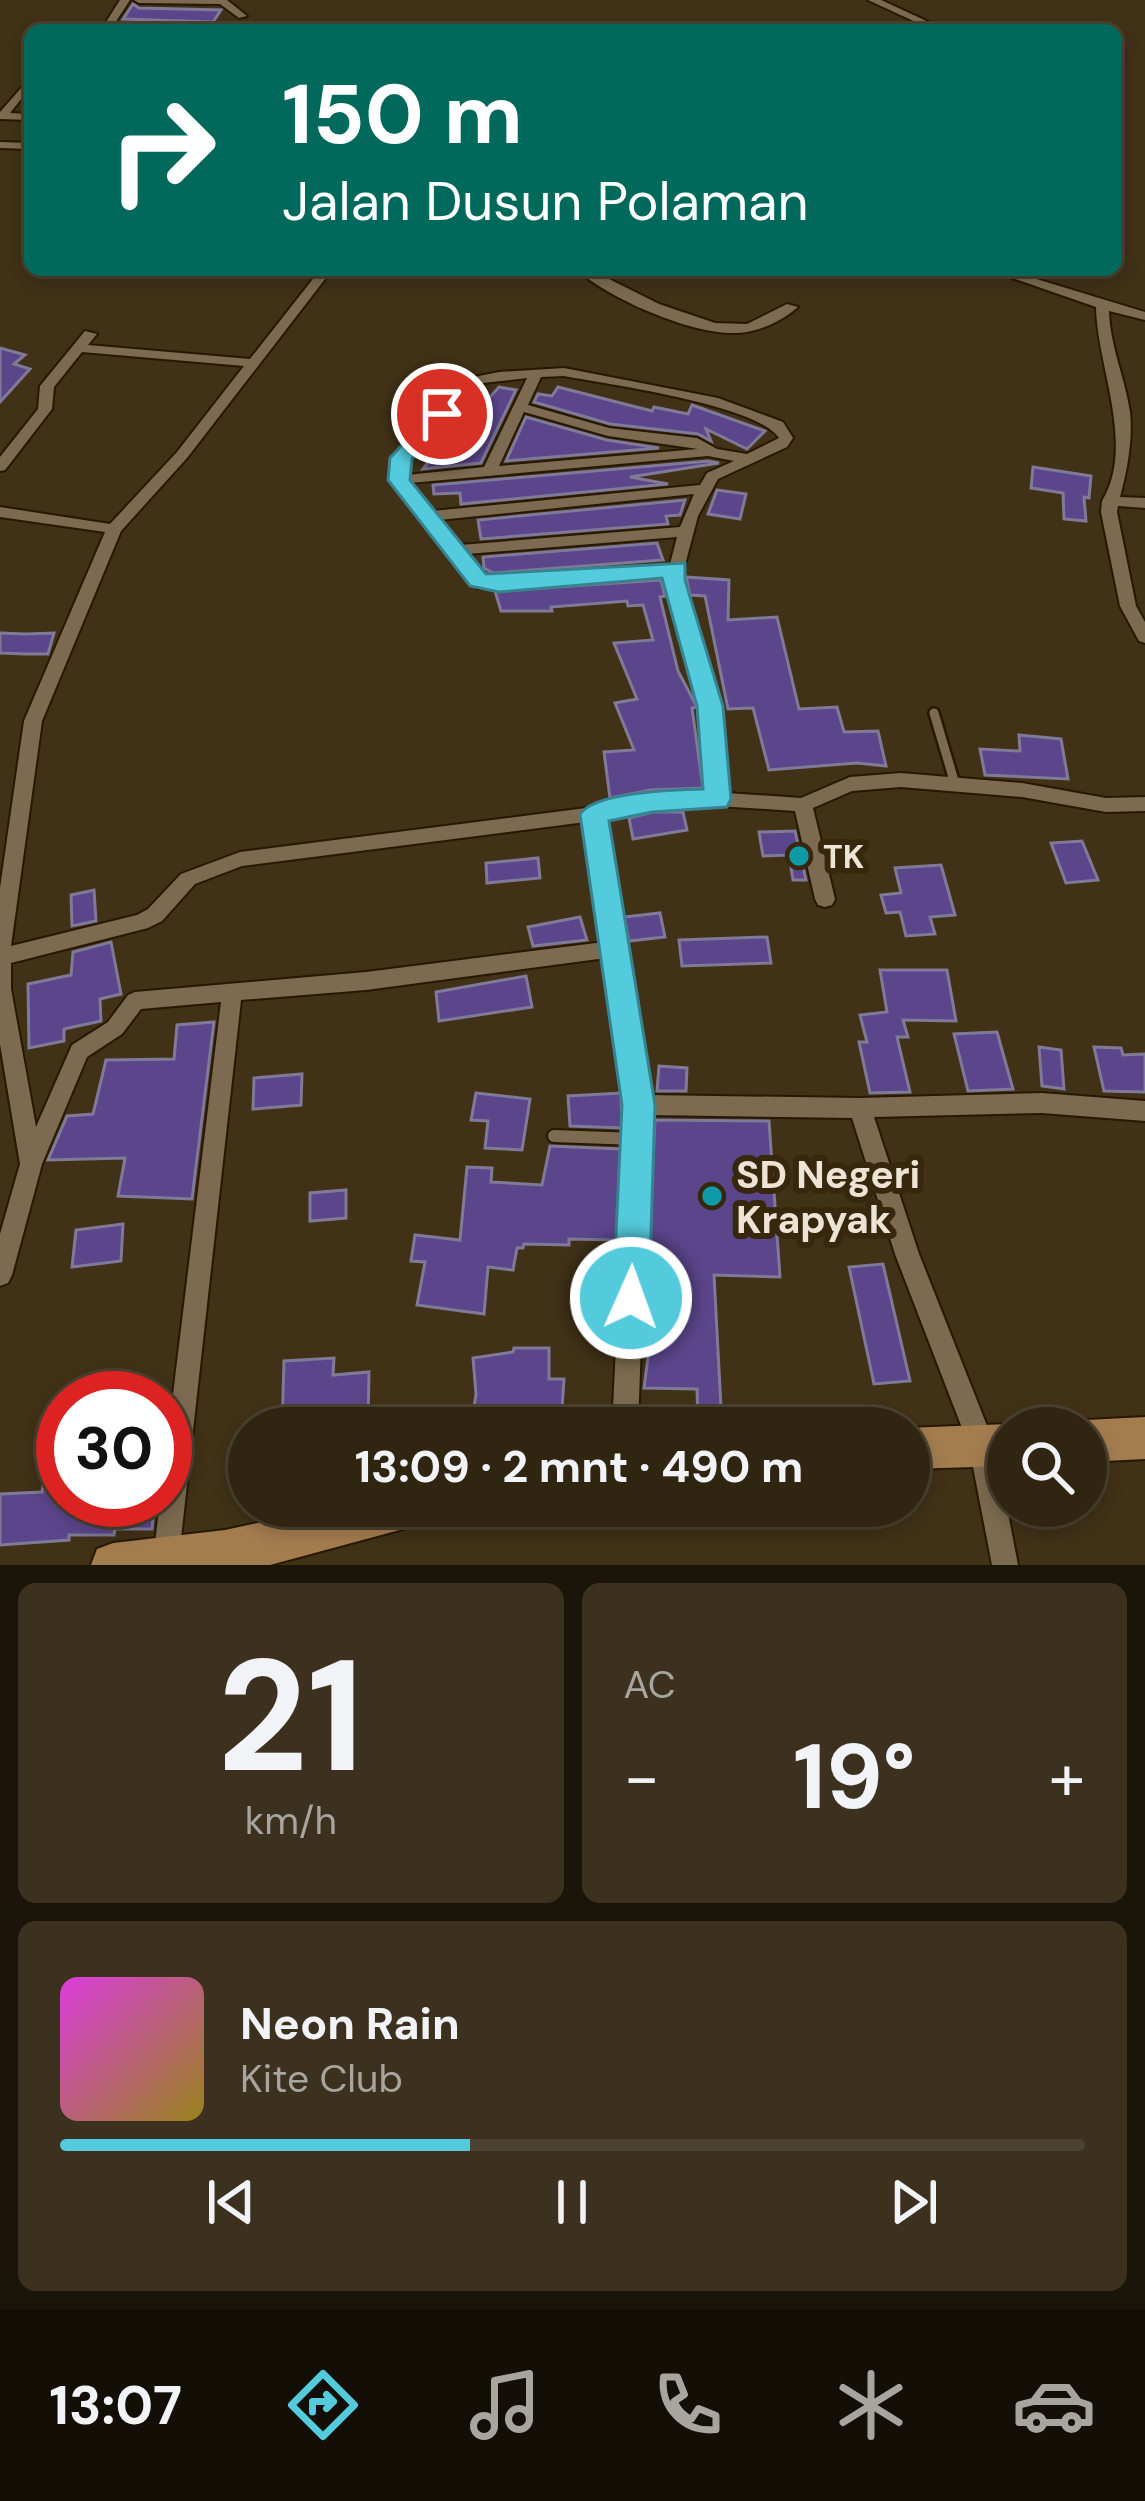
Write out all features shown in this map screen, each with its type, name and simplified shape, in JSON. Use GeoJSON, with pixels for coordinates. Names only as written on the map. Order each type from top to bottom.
{"type":"FeatureCollection","features":[{"type":"Feature","properties":{"kind":"main road"},"geometry":{"type":"LineString","coordinates":[[1107,1440],[1145,1438]]}},
{"type":"Feature","properties":{"kind":"main road"},"geometry":{"type":"LineString","coordinates":[[930,1447],[987,1445]]}},
{"type":"Feature","properties":{"kind":"main road"},"geometry":{"type":"LineString","coordinates":[[113,1565],[166,1561],[336,1527]]}},
{"type":"Feature","properties":{"kind":"street"},"geometry":{"type":"LineString","coordinates":[[139,0],[222,2],[242,16]]}},
{"type":"Feature","properties":{"kind":"street"},"geometry":{"type":"LineString","coordinates":[[873,0],[927,24]]}},
{"type":"Feature","properties":{"kind":"street"},"geometry":{"type":"LineString","coordinates":[[1,116],[24,88]]}},
{"type":"Feature","properties":{"kind":"street"},"geometry":{"type":"LineString","coordinates":[[32,1164],[1,989],[1,957],[33,722],[114,530],[182,455],[321,276]]}},
{"type":"Feature","properties":{"kind":"street"},"geometry":{"type":"LineString","coordinates":[[594,276],[636,298],[732,329],[752,327],[792,307]]}},
{"type":"Feature","properties":{"kind":"street"},"geometry":{"type":"LineString","coordinates":[[1014,276],[1145,316]]}},
{"type":"Feature","properties":{"kind":"street"},"geometry":{"type":"LineString","coordinates":[[1102,304],[1103,335],[1123,413],[1120,468],[1109,501],[1128,605],[1145,637]]}},
{"type":"Feature","properties":{"kind":"street"},"geometry":{"type":"LineString","coordinates":[[0,467],[45,410],[46,386],[90,334]]}},
{"type":"Feature","properties":{"kind":"street"},"geometry":{"type":"LineString","coordinates":[[80,348],[251,363]]}},
{"type":"Feature","properties":{"kind":"street"},"geometry":{"type":"LineString","coordinates":[[677,569],[488,585],[478,581],[399,480],[401,458],[474,383],[488,377],[564,372],[718,402],[778,425],[786,438],[753,460],[716,471],[703,490],[685,531],[677,569],[673,580],[710,706],[718,799]]}},
{"type":"Feature","properties":{"kind":"street"},"geometry":{"type":"LineString","coordinates":[[489,471],[536,374]]}},
{"type":"Feature","properties":{"kind":"street"},"geometry":{"type":"LineString","coordinates":[[518,406],[608,432],[698,442],[713,452]]}},
{"type":"Feature","properties":{"kind":"street"},"geometry":{"type":"LineString","coordinates":[[399,480],[713,452],[753,460]]}},
{"type":"Feature","properties":{"kind":"street"},"geometry":{"type":"LineString","coordinates":[[431,516],[703,490]]}},
{"type":"Feature","properties":{"kind":"street"},"geometry":{"type":"LineString","coordinates":[[1109,501],[1145,503]]}},
{"type":"Feature","properties":{"kind":"street"},"geometry":{"type":"LineString","coordinates":[[0,512],[114,530]]}},
{"type":"Feature","properties":{"kind":"street"},"geometry":{"type":"LineString","coordinates":[[457,550],[685,531]]}},
{"type":"Feature","properties":{"kind":"street"},"geometry":{"type":"LineString","coordinates":[[1,957],[140,922],[154,915],[188,879],[240,859],[594,814],[652,802],[718,799],[803,805],[850,784],[901,780],[1106,805],[1145,804]]}},
{"type":"Feature","properties":{"kind":"street"},"geometry":{"type":"LineString","coordinates":[[803,805],[825,899]]}},
{"type":"Feature","properties":{"kind":"street"},"geometry":{"type":"LineString","coordinates":[[594,814],[638,1105],[626,1407]]}},
{"type":"Feature","properties":{"kind":"street"},"geometry":{"type":"LineString","coordinates":[[0,1275],[32,1164],[79,1051],[115,1028],[135,1001],[616,949]]}},
{"type":"Feature","properties":{"kind":"street"},"geometry":{"type":"LineString","coordinates":[[166,1561],[232,994]]}},
{"type":"Feature","properties":{"kind":"street"},"geometry":{"type":"LineString","coordinates":[[638,1105],[860,1108],[1042,1103],[1145,1111]]}},
{"type":"Feature","properties":{"kind":"street"},"geometry":{"type":"LineString","coordinates":[[860,1108],[907,1254],[987,1428]]}},
{"type":"Feature","properties":{"kind":"street"},"geometry":{"type":"LineString","coordinates":[[1001,1527],[1004,1565]]}},
{"type":"Feature","properties":{"kind":"lane"},"geometry":{"type":"LineString","coordinates":[[934,713],[955,784]]}},
{"type":"Feature","properties":{"kind":"lane"},"geometry":{"type":"LineString","coordinates":[[554,1136],[636,1138]]}},
{"type":"Feature","properties":{"kind":"building"},"geometry":{"type":"Polygon","coordinates":[[[133,4],[221,10],[213,22],[123,19],[133,4]]]}},
{"type":"Feature","properties":{"kind":"building"},"geometry":{"type":"Polygon","coordinates":[[[0,348],[25,355],[14,364],[30,369],[0,402],[0,348]]]}},
{"type":"Feature","properties":{"kind":"building"},"geometry":{"type":"Polygon","coordinates":[[[499,387],[516,390],[481,463],[423,469],[472,405],[480,408],[499,387]]]}},
{"type":"Feature","properties":{"kind":"building"},"geometry":{"type":"Polygon","coordinates":[[[558,387],[652,411],[654,407],[688,414],[692,405],[765,431],[747,449],[706,429],[711,441],[698,434],[610,424],[534,402],[538,394],[552,396],[558,387]]]}},
{"type":"Feature","properties":{"kind":"building"},"geometry":{"type":"Polygon","coordinates":[[[526,417],[607,440],[659,448],[506,461],[526,417]]]}},
{"type":"Feature","properties":{"kind":"building"},"geometry":{"type":"Polygon","coordinates":[[[719,463],[630,477],[668,484],[461,504],[460,493],[434,494],[433,485],[719,463]]]}},
{"type":"Feature","properties":{"kind":"building"},"geometry":{"type":"Polygon","coordinates":[[[1033,467],[1091,476],[1089,498],[1084,497],[1086,521],[1064,519],[1063,493],[1031,488],[1033,467]]]}},
{"type":"Feature","properties":{"kind":"building"},"geometry":{"type":"Polygon","coordinates":[[[717,490],[746,494],[740,519],[708,514],[717,490]]]}},
{"type":"Feature","properties":{"kind":"building"},"geometry":{"type":"Polygon","coordinates":[[[685,500],[680,515],[666,516],[668,524],[481,539],[478,520],[685,500]]]}},
{"type":"Feature","properties":{"kind":"building"},"geometry":{"type":"Polygon","coordinates":[[[657,543],[663,560],[493,573],[484,568],[483,557],[657,543]]]}},
{"type":"Feature","properties":{"kind":"building"},"geometry":{"type":"Polygon","coordinates":[[[686,577],[729,580],[728,620],[777,617],[799,709],[837,707],[844,732],[878,731],[886,766],[857,763],[769,770],[753,708],[728,709],[705,596],[690,595],[686,577]]]}},
{"type":"Feature","properties":{"kind":"building"},"geometry":{"type":"Polygon","coordinates":[[[661,580],[665,596],[660,597],[678,671],[697,707],[692,708],[703,788],[610,798],[604,752],[634,750],[615,703],[637,699],[614,643],[653,640],[643,605],[628,606],[627,601],[551,607],[552,611],[501,611],[495,591],[661,580]]]}},
{"type":"Feature","properties":{"kind":"building"},"geometry":{"type":"Polygon","coordinates":[[[0,633],[54,633],[48,654],[26,654],[0,653],[0,633]]]}},
{"type":"Feature","properties":{"kind":"building"},"geometry":{"type":"Polygon","coordinates":[[[1019,735],[1061,739],[1068,779],[985,775],[980,749],[1020,751],[1019,735]]]}},
{"type":"Feature","properties":{"kind":"building"},"geometry":{"type":"Polygon","coordinates":[[[683,812],[687,830],[633,839],[629,818],[683,812]]]}},
{"type":"Feature","properties":{"kind":"building","name":"TK"},"geometry":{"type":"Polygon","coordinates":[[[795,831],[806,880],[793,880],[789,855],[763,856],[759,832],[795,831]]]}},
{"type":"Feature","properties":{"kind":"building"},"geometry":{"type":"Polygon","coordinates":[[[1082,841],[1098,880],[1066,883],[1051,843],[1082,841]]]}},
{"type":"Feature","properties":{"kind":"building"},"geometry":{"type":"Polygon","coordinates":[[[538,858],[540,878],[487,883],[486,863],[538,858]]]}},
{"type":"Feature","properties":{"kind":"building"},"geometry":{"type":"Polygon","coordinates":[[[941,865],[955,915],[930,917],[935,934],[906,936],[900,912],[886,913],[881,895],[901,893],[895,868],[941,865]]]}},
{"type":"Feature","properties":{"kind":"building"},"geometry":{"type":"Polygon","coordinates":[[[94,890],[96,921],[72,926],[71,895],[94,890]]]}},
{"type":"Feature","properties":{"kind":"building"},"geometry":{"type":"Polygon","coordinates":[[[660,913],[665,937],[629,941],[624,917],[660,913]]]}},
{"type":"Feature","properties":{"kind":"building"},"geometry":{"type":"Polygon","coordinates":[[[580,917],[587,940],[533,946],[528,927],[580,917]]]}},
{"type":"Feature","properties":{"kind":"building"},"geometry":{"type":"Polygon","coordinates":[[[767,937],[771,963],[682,966],[679,940],[767,937]]]}},
{"type":"Feature","properties":{"kind":"building"},"geometry":{"type":"Polygon","coordinates":[[[111,942],[121,994],[100,999],[101,1021],[64,1029],[64,1041],[29,1048],[28,984],[71,975],[73,952],[111,942]]]}},
{"type":"Feature","properties":{"kind":"building"},"geometry":{"type":"Polygon","coordinates":[[[880,970],[947,970],[956,1021],[903,1020],[908,1037],[897,1037],[910,1092],[870,1093],[859,1042],[867,1042],[860,1015],[887,1012],[880,970]]]}},
{"type":"Feature","properties":{"kind":"building"},"geometry":{"type":"Polygon","coordinates":[[[526,976],[532,1007],[439,1021],[436,992],[526,976]]]}},
{"type":"Feature","properties":{"kind":"building"},"geometry":{"type":"Polygon","coordinates":[[[214,1022],[192,1199],[118,1196],[125,1158],[48,1160],[67,1116],[93,1114],[106,1060],[174,1059],[177,1025],[214,1022]]]}},
{"type":"Feature","properties":{"kind":"building"},"geometry":{"type":"Polygon","coordinates":[[[997,1032],[1013,1089],[968,1091],[954,1034],[997,1032]]]}},
{"type":"Feature","properties":{"kind":"building"},"geometry":{"type":"Polygon","coordinates":[[[1039,1047],[1061,1050],[1064,1089],[1042,1086],[1039,1047]]]}},
{"type":"Feature","properties":{"kind":"building"},"geometry":{"type":"Polygon","coordinates":[[[1094,1047],[1121,1048],[1123,1055],[1145,1054],[1145,1092],[1104,1091],[1094,1047]]]}},
{"type":"Feature","properties":{"kind":"building"},"geometry":{"type":"Polygon","coordinates":[[[659,1066],[687,1068],[686,1091],[657,1091],[659,1066]]]}},
{"type":"Feature","properties":{"kind":"building"},"geometry":{"type":"Polygon","coordinates":[[[302,1074],[301,1105],[253,1109],[254,1078],[302,1074]]]}},
{"type":"Feature","properties":{"kind":"building"},"geometry":{"type":"Polygon","coordinates":[[[476,1093],[530,1099],[522,1150],[485,1148],[488,1121],[471,1120],[476,1093]]]}},
{"type":"Feature","properties":{"kind":"building"},"geometry":{"type":"Polygon","coordinates":[[[621,1093],[622,1128],[570,1126],[568,1096],[621,1093]]]}},
{"type":"Feature","properties":{"kind":"building","name":"SD Negeri Krapyak"},"geometry":{"type":"Polygon","coordinates":[[[655,1120],[769,1121],[780,1277],[714,1275],[721,1407],[697,1407],[697,1389],[644,1388],[652,1326],[649,1241],[655,1120]]]}},
{"type":"Feature","properties":{"kind":"building"},"geometry":{"type":"Polygon","coordinates":[[[550,1146],[621,1149],[617,1240],[524,1244],[517,1248],[513,1270],[488,1267],[484,1314],[417,1305],[425,1262],[411,1261],[415,1235],[460,1240],[467,1167],[492,1168],[491,1182],[542,1185],[550,1146]]]}},
{"type":"Feature","properties":{"kind":"building"},"geometry":{"type":"Polygon","coordinates":[[[346,1190],[346,1218],[310,1221],[310,1193],[346,1190]]]}},
{"type":"Feature","properties":{"kind":"building"},"geometry":{"type":"Polygon","coordinates":[[[123,1224],[121,1261],[72,1267],[76,1230],[123,1224]]]}},
{"type":"Feature","properties":{"kind":"building"},"geometry":{"type":"Polygon","coordinates":[[[883,1264],[910,1381],[874,1384],[849,1267],[883,1264]]]}},
{"type":"Feature","properties":{"kind":"building"},"geometry":{"type":"Polygon","coordinates":[[[514,1348],[549,1348],[549,1379],[564,1379],[562,1407],[474,1407],[473,1358],[513,1352],[514,1348]]]}},
{"type":"Feature","properties":{"kind":"building"},"geometry":{"type":"Polygon","coordinates":[[[334,1358],[333,1375],[369,1372],[368,1407],[283,1407],[284,1361],[334,1358]]]}},
{"type":"Feature","properties":{"kind":"building"},"geometry":{"type":"Polygon","coordinates":[[[36,1492],[36,1527],[152,1529],[115,1529],[114,1535],[69,1535],[69,1540],[0,1545],[0,1494],[36,1492]]]}},
{"type":"Feature","properties":{"kind":"place","name":"TK"},"geometry":{"type":"Point","coordinates":[799,856]}},
{"type":"Feature","properties":{"kind":"place","name":"SD Negeri Krapyak"},"geometry":{"type":"Point","coordinates":[712,1196]}},
{"type":"Feature","properties":{"kind":"route"},"geometry":{"type":"LineString","coordinates":[[442,414],[409,445],[401,458],[399,480],[478,581],[488,585],[677,569],[673,580],[710,706],[718,799],[652,802],[594,814],[638,1105],[631,1298]]}}]}
